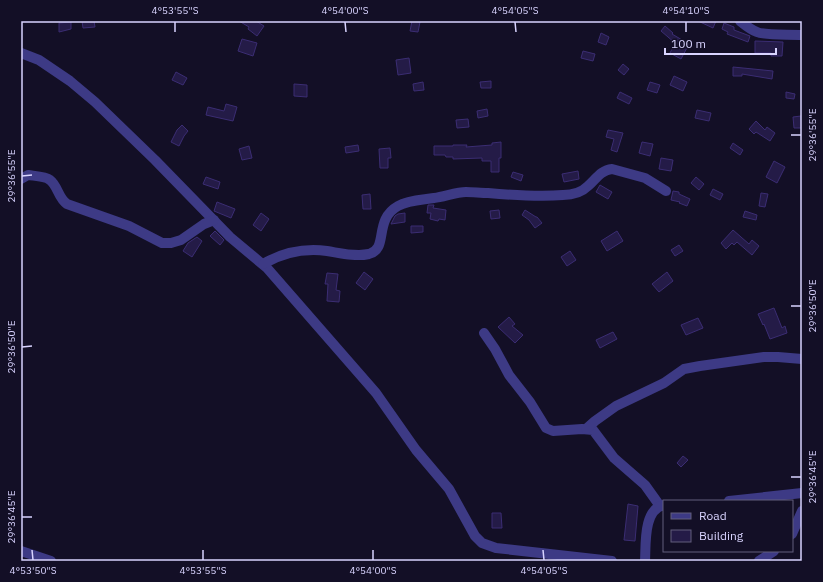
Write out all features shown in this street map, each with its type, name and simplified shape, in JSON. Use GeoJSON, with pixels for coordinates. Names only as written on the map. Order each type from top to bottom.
{"type":"FeatureCollection","features":[{"type":"Feature","properties":{"kind":"street"},"geometry":{"type":"LineString","coordinates":[[740,21],[757,32],[766,34],[802,35]]}},
{"type":"Feature","properties":{"kind":"street"},"geometry":{"type":"LineString","coordinates":[[21,52],[39,60],[70,81],[95,102],[230,237],[263,264],[376,393],[416,450],[449,489],[479,541],[496,548],[612,561]]}},
{"type":"Feature","properties":{"kind":"street"},"geometry":{"type":"LineString","coordinates":[[263,264],[275,257],[294,252],[316,250],[350,255],[370,254],[380,246],[382,229],[386,217],[398,206],[413,201],[463,192],[557,196],[572,194],[587,187],[601,173],[608,169],[645,178],[666,191]]}},
{"type":"Feature","properties":{"kind":"street"},"geometry":{"type":"LineString","coordinates":[[21,179],[28,175],[50,179],[59,197],[66,204],[129,226],[162,243],[171,243],[181,240],[204,224],[214,220]]}},
{"type":"Feature","properties":{"kind":"street"},"geometry":{"type":"LineString","coordinates":[[484,333],[495,349],[509,375],[530,402],[546,428],[553,431],[591,429],[596,432],[604,446],[614,458],[645,485],[662,506],[655,509],[649,519],[645,561]]}},
{"type":"Feature","properties":{"kind":"street"},"geometry":{"type":"LineString","coordinates":[[586,429],[616,406],[664,383],[684,369],[764,357],[802,358]]}},
{"type":"Feature","properties":{"kind":"street"},"geometry":{"type":"LineString","coordinates":[[738,500],[802,493]]}},
{"type":"Feature","properties":{"kind":"street"},"geometry":{"type":"LineString","coordinates":[[793,532],[802,511]]}},
{"type":"Feature","properties":{"kind":"street"},"geometry":{"type":"LineString","coordinates":[[21,551],[50,561]]}},
{"type":"Feature","properties":{"kind":"street"},"geometry":{"type":"LineString","coordinates":[[759,561],[772,552]]}},
{"type":"Feature","properties":{"kind":"building"},"geometry":{"type":"Polygon","coordinates":[[[82,21],[94,21],[95,27],[83,28],[82,21]]]}},
{"type":"Feature","properties":{"kind":"building"},"geometry":{"type":"Polygon","coordinates":[[[239,21],[256,21],[264,26],[257,36],[248,29],[249,27],[239,21]]]}},
{"type":"Feature","properties":{"kind":"building"},"geometry":{"type":"Polygon","coordinates":[[[412,21],[420,22],[418,32],[410,31],[412,21]]]}},
{"type":"Feature","properties":{"kind":"building"},"geometry":{"type":"Polygon","coordinates":[[[698,21],[716,21],[713,28],[698,21]]]}},
{"type":"Feature","properties":{"kind":"building"},"geometry":{"type":"Polygon","coordinates":[[[71,22],[71,29],[59,32],[59,23],[71,22]]]}},
{"type":"Feature","properties":{"kind":"building"},"geometry":{"type":"Polygon","coordinates":[[[724,23],[734,27],[734,30],[750,36],[748,42],[727,34],[728,32],[722,29],[724,23]]]}},
{"type":"Feature","properties":{"kind":"building"},"geometry":{"type":"Polygon","coordinates":[[[665,26],[673,33],[672,34],[689,44],[681,59],[670,53],[675,43],[661,31],[665,26]]]}},
{"type":"Feature","properties":{"kind":"building"},"geometry":{"type":"Polygon","coordinates":[[[601,33],[609,37],[606,45],[598,42],[601,33]]]}},
{"type":"Feature","properties":{"kind":"building"},"geometry":{"type":"Polygon","coordinates":[[[242,39],[257,43],[253,56],[238,51],[242,39]]]}},
{"type":"Feature","properties":{"kind":"building"},"geometry":{"type":"Polygon","coordinates":[[[755,41],[783,42],[782,56],[771,56],[771,53],[755,53],[755,41]]]}},
{"type":"Feature","properties":{"kind":"building"},"geometry":{"type":"Polygon","coordinates":[[[583,51],[595,54],[593,61],[581,58],[583,51]]]}},
{"type":"Feature","properties":{"kind":"building"},"geometry":{"type":"Polygon","coordinates":[[[409,58],[411,73],[398,75],[396,60],[409,58]]]}},
{"type":"Feature","properties":{"kind":"building"},"geometry":{"type":"Polygon","coordinates":[[[623,64],[629,69],[624,75],[618,70],[623,64]]]}},
{"type":"Feature","properties":{"kind":"building"},"geometry":{"type":"Polygon","coordinates":[[[733,67],[773,71],[772,79],[742,74],[742,76],[733,76],[733,67]]]}},
{"type":"Feature","properties":{"kind":"building"},"geometry":{"type":"Polygon","coordinates":[[[176,72],[187,78],[183,85],[172,80],[176,72]]]}},
{"type":"Feature","properties":{"kind":"building"},"geometry":{"type":"Polygon","coordinates":[[[674,76],[687,82],[683,91],[670,85],[674,76]]]}},
{"type":"Feature","properties":{"kind":"building"},"geometry":{"type":"Polygon","coordinates":[[[491,81],[491,88],[481,88],[480,82],[491,81]]]}},
{"type":"Feature","properties":{"kind":"building"},"geometry":{"type":"Polygon","coordinates":[[[423,82],[424,90],[414,91],[413,84],[423,82]]]}},
{"type":"Feature","properties":{"kind":"building"},"geometry":{"type":"Polygon","coordinates":[[[650,82],[660,85],[657,93],[647,90],[650,82]]]}},
{"type":"Feature","properties":{"kind":"building"},"geometry":{"type":"Polygon","coordinates":[[[294,84],[307,85],[307,97],[294,96],[294,84]]]}},
{"type":"Feature","properties":{"kind":"building"},"geometry":{"type":"Polygon","coordinates":[[[620,92],[632,98],[629,104],[617,98],[620,92]]]}},
{"type":"Feature","properties":{"kind":"building"},"geometry":{"type":"Polygon","coordinates":[[[786,92],[795,94],[794,99],[786,98],[786,92]]]}},
{"type":"Feature","properties":{"kind":"building"},"geometry":{"type":"Polygon","coordinates":[[[226,104],[237,107],[233,121],[206,115],[208,107],[224,111],[226,104]]]}},
{"type":"Feature","properties":{"kind":"building"},"geometry":{"type":"Polygon","coordinates":[[[487,109],[488,116],[478,118],[477,111],[487,109]]]}},
{"type":"Feature","properties":{"kind":"building"},"geometry":{"type":"Polygon","coordinates":[[[697,110],[711,113],[709,121],[695,118],[697,110]]]}},
{"type":"Feature","properties":{"kind":"building"},"geometry":{"type":"Polygon","coordinates":[[[801,116],[802,128],[794,128],[793,117],[801,116]]]}},
{"type":"Feature","properties":{"kind":"building"},"geometry":{"type":"Polygon","coordinates":[[[468,119],[469,127],[457,128],[456,120],[468,119]]]}},
{"type":"Feature","properties":{"kind":"building"},"geometry":{"type":"Polygon","coordinates":[[[756,121],[765,130],[767,127],[775,133],[770,141],[756,132],[754,134],[749,129],[756,121]]]}},
{"type":"Feature","properties":{"kind":"building"},"geometry":{"type":"Polygon","coordinates":[[[182,125],[188,131],[179,146],[171,142],[177,130],[182,125]]]}},
{"type":"Feature","properties":{"kind":"building"},"geometry":{"type":"Polygon","coordinates":[[[608,130],[623,133],[617,152],[611,150],[614,139],[606,137],[608,130]]]}},
{"type":"Feature","properties":{"kind":"building"},"geometry":{"type":"Polygon","coordinates":[[[501,142],[499,172],[491,172],[491,161],[482,161],[482,158],[453,159],[453,157],[446,157],[445,155],[434,155],[434,146],[467,145],[466,147],[492,145],[492,143],[501,142]]]}},
{"type":"Feature","properties":{"kind":"building"},"geometry":{"type":"Polygon","coordinates":[[[642,142],[653,144],[650,156],[639,153],[642,142]]]}},
{"type":"Feature","properties":{"kind":"building"},"geometry":{"type":"Polygon","coordinates":[[[733,143],[743,150],[740,155],[730,148],[733,143]]]}},
{"type":"Feature","properties":{"kind":"building"},"geometry":{"type":"Polygon","coordinates":[[[358,145],[359,151],[346,153],[345,147],[358,145]]]}},
{"type":"Feature","properties":{"kind":"building"},"geometry":{"type":"Polygon","coordinates":[[[249,146],[252,158],[242,160],[239,149],[249,146]]]}},
{"type":"Feature","properties":{"kind":"building"},"geometry":{"type":"Polygon","coordinates":[[[390,148],[391,158],[388,158],[388,168],[380,168],[379,149],[390,148]]]}},
{"type":"Feature","properties":{"kind":"building"},"geometry":{"type":"Polygon","coordinates":[[[661,158],[673,160],[671,171],[659,169],[661,158]]]}},
{"type":"Feature","properties":{"kind":"building"},"geometry":{"type":"Polygon","coordinates":[[[774,161],[785,167],[777,183],[766,177],[774,161]]]}},
{"type":"Feature","properties":{"kind":"building"},"geometry":{"type":"Polygon","coordinates":[[[578,171],[579,179],[564,182],[562,174],[578,171]]]}},
{"type":"Feature","properties":{"kind":"building"},"geometry":{"type":"Polygon","coordinates":[[[513,172],[523,175],[521,181],[511,177],[513,172]]]}},
{"type":"Feature","properties":{"kind":"building"},"geometry":{"type":"Polygon","coordinates":[[[206,177],[220,182],[218,189],[203,184],[206,177]]]}},
{"type":"Feature","properties":{"kind":"building"},"geometry":{"type":"Polygon","coordinates":[[[696,177],[704,184],[699,190],[691,183],[696,177]]]}},
{"type":"Feature","properties":{"kind":"building"},"geometry":{"type":"Polygon","coordinates":[[[600,185],[612,192],[608,199],[596,192],[600,185]]]}},
{"type":"Feature","properties":{"kind":"building"},"geometry":{"type":"Polygon","coordinates":[[[713,189],[723,194],[720,200],[710,195],[713,189]]]}},
{"type":"Feature","properties":{"kind":"building"},"geometry":{"type":"Polygon","coordinates":[[[673,191],[679,192],[679,194],[690,199],[687,206],[679,203],[680,202],[671,200],[673,191]]]}},
{"type":"Feature","properties":{"kind":"building"},"geometry":{"type":"Polygon","coordinates":[[[761,193],[768,194],[765,207],[759,206],[761,193]]]}},
{"type":"Feature","properties":{"kind":"building"},"geometry":{"type":"Polygon","coordinates":[[[370,194],[371,209],[363,209],[362,195],[370,194]]]}},
{"type":"Feature","properties":{"kind":"building"},"geometry":{"type":"Polygon","coordinates":[[[217,202],[235,209],[231,218],[214,211],[217,202]]]}},
{"type":"Feature","properties":{"kind":"building"},"geometry":{"type":"Polygon","coordinates":[[[428,205],[434,205],[433,208],[446,210],[445,220],[439,219],[438,221],[430,219],[431,213],[427,213],[428,205]]]}},
{"type":"Feature","properties":{"kind":"building"},"geometry":{"type":"Polygon","coordinates":[[[499,210],[500,218],[491,219],[490,211],[499,210]]]}},
{"type":"Feature","properties":{"kind":"building"},"geometry":{"type":"Polygon","coordinates":[[[525,210],[537,217],[542,223],[535,228],[529,220],[522,215],[525,210]]]}},
{"type":"Feature","properties":{"kind":"building"},"geometry":{"type":"Polygon","coordinates":[[[745,211],[757,215],[756,220],[743,217],[745,211]]]}},
{"type":"Feature","properties":{"kind":"building"},"geometry":{"type":"Polygon","coordinates":[[[261,213],[269,219],[261,231],[253,225],[261,213]]]}},
{"type":"Feature","properties":{"kind":"building"},"geometry":{"type":"Polygon","coordinates":[[[405,213],[405,222],[391,224],[395,216],[405,213]]]}},
{"type":"Feature","properties":{"kind":"building"},"geometry":{"type":"Polygon","coordinates":[[[411,226],[423,226],[423,232],[411,233],[411,226]]]}},
{"type":"Feature","properties":{"kind":"building"},"geometry":{"type":"Polygon","coordinates":[[[733,230],[749,244],[752,240],[759,246],[752,255],[737,242],[734,245],[732,243],[726,249],[721,243],[733,230]]]}},
{"type":"Feature","properties":{"kind":"building"},"geometry":{"type":"Polygon","coordinates":[[[215,231],[224,240],[220,245],[210,236],[215,231]]]}},
{"type":"Feature","properties":{"kind":"building"},"geometry":{"type":"Polygon","coordinates":[[[617,231],[623,241],[607,251],[601,241],[617,231]]]}},
{"type":"Feature","properties":{"kind":"building"},"geometry":{"type":"Polygon","coordinates":[[[197,237],[202,241],[192,257],[183,251],[188,243],[197,237]]]}},
{"type":"Feature","properties":{"kind":"building"},"geometry":{"type":"Polygon","coordinates":[[[679,245],[683,251],[675,256],[671,250],[679,245]]]}},
{"type":"Feature","properties":{"kind":"building"},"geometry":{"type":"Polygon","coordinates":[[[570,251],[576,260],[567,266],[561,257],[570,251]]]}},
{"type":"Feature","properties":{"kind":"building"},"geometry":{"type":"Polygon","coordinates":[[[364,272],[373,279],[365,290],[356,283],[364,272]]]}},
{"type":"Feature","properties":{"kind":"building"},"geometry":{"type":"Polygon","coordinates":[[[667,272],[673,281],[659,292],[652,284],[667,272]]]}},
{"type":"Feature","properties":{"kind":"building"},"geometry":{"type":"Polygon","coordinates":[[[327,273],[338,274],[336,290],[340,291],[339,302],[327,301],[328,284],[325,284],[327,273]]]}},
{"type":"Feature","properties":{"kind":"building"},"geometry":{"type":"Polygon","coordinates":[[[774,308],[782,328],[785,326],[787,333],[770,339],[758,314],[774,308]]]}},
{"type":"Feature","properties":{"kind":"building"},"geometry":{"type":"Polygon","coordinates":[[[509,317],[515,324],[512,326],[523,335],[515,343],[498,327],[509,317]]]}},
{"type":"Feature","properties":{"kind":"building"},"geometry":{"type":"Polygon","coordinates":[[[698,318],[703,328],[686,335],[681,325],[698,318]]]}},
{"type":"Feature","properties":{"kind":"building"},"geometry":{"type":"Polygon","coordinates":[[[613,332],[617,339],[600,348],[596,340],[613,332]]]}},
{"type":"Feature","properties":{"kind":"building"},"geometry":{"type":"Polygon","coordinates":[[[683,456],[688,460],[681,467],[677,463],[683,456]]]}},
{"type":"Feature","properties":{"kind":"building"},"geometry":{"type":"Polygon","coordinates":[[[628,504],[638,506],[635,541],[624,540],[628,504]]]}},
{"type":"Feature","properties":{"kind":"building"},"geometry":{"type":"Polygon","coordinates":[[[492,513],[501,513],[502,528],[492,528],[492,513]]]}}]}
